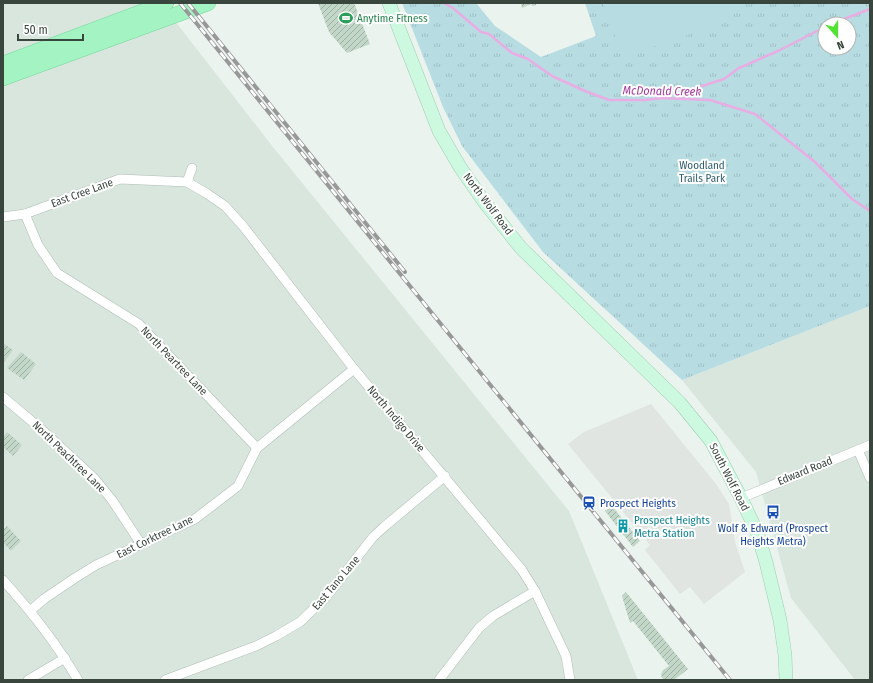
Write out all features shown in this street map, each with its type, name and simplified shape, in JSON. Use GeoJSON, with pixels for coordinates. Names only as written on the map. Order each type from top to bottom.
{"type":"FeatureCollection","features":[{"type":"Feature","properties":{"kind":"main road"},"geometry":{"type":"LineString","coordinates":[[3,64],[166,3]]}},
{"type":"Feature","properties":{"kind":"main road"},"geometry":{"type":"LineString","coordinates":[[3,78],[208,3]]}},
{"type":"Feature","properties":{"kind":"main road","name":"North Wolf Road"},"geometry":{"type":"LineString","coordinates":[[389,3],[439,131],[460,167],[485,203],[520,248],[643,367]]}},
{"type":"Feature","properties":{"kind":"main road","name":"South Wolf Road"},"geometry":{"type":"LineString","coordinates":[[643,367],[680,403],[712,441],[741,498],[756,532],[766,562],[780,620],[785,655],[786,680]]}},
{"type":"Feature","properties":{"kind":"street"},"geometry":{"type":"LineString","coordinates":[[187,182],[192,168]]}},
{"type":"Feature","properties":{"kind":"street","name":"East Cree Lane"},"geometry":{"type":"LineString","coordinates":[[3,217],[25,214],[120,179],[187,182]]}},
{"type":"Feature","properties":{"kind":"street","name":"North Indigo Drive"},"geometry":{"type":"LineString","coordinates":[[187,182],[225,206],[243,226],[354,370],[522,570],[535,591],[566,656],[570,680]]}},
{"type":"Feature","properties":{"kind":"street","name":"North Peartree Lane"},"geometry":{"type":"LineString","coordinates":[[25,214],[38,245],[57,273],[139,324],[257,448]]}},
{"type":"Feature","properties":{"kind":"street","name":"East Corktree Lane"},"geometry":{"type":"LineString","coordinates":[[30,611],[44,599],[74,578],[194,519],[238,486],[257,448],[354,370]]}},
{"type":"Feature","properties":{"kind":"street","name":"North Peachtree Lane"},"geometry":{"type":"LineString","coordinates":[[3,397],[41,429],[94,478],[112,500],[141,544]]}},
{"type":"Feature","properties":{"kind":"street","name":"Edward Road"},"geometry":{"type":"LineString","coordinates":[[741,498],[870,445]]}},
{"type":"Feature","properties":{"kind":"street"},"geometry":{"type":"LineString","coordinates":[[858,450],[870,478]]}},
{"type":"Feature","properties":{"kind":"street","name":"East Tano Lane"},"geometry":{"type":"LineString","coordinates":[[165,680],[256,646],[300,622],[326,596],[373,538],[444,476]]}},
{"type":"Feature","properties":{"kind":"street"},"geometry":{"type":"LineString","coordinates":[[3,580],[30,611],[65,658],[78,680]]}},
{"type":"Feature","properties":{"kind":"street"},"geometry":{"type":"LineString","coordinates":[[439,680],[479,628],[493,616],[535,591]]}},
{"type":"Feature","properties":{"kind":"street"},"geometry":{"type":"LineString","coordinates":[[28,680],[65,658]]}},
{"type":"Feature","properties":{"kind":"shaded area"},"geometry":{"type":"Polygon","coordinates":[[[3,3],[144,3],[3,56],[3,3]]]}},
{"type":"Feature","properties":{"kind":"shaded area"},"geometry":{"type":"Polygon","coordinates":[[[175,21],[273,147],[569,511],[638,680],[3,680],[3,84],[175,21]]]}},
{"type":"Feature","properties":{"kind":"shaded area"},"geometry":{"type":"Polygon","coordinates":[[[870,306],[870,680],[855,680],[791,598],[756,472],[682,380],[870,306]]]}},
{"type":"Feature","properties":{"kind":"shaded area"},"geometry":{"type":"Polygon","coordinates":[[[651,404],[716,484],[729,504],[735,542],[745,572],[704,604],[690,587],[680,594],[645,550],[650,545],[568,444],[584,432],[651,404]]]}},
{"type":"Feature","properties":{"kind":"green space","name":"Woodland Trails Park"},"geometry":{"type":"Polygon","coordinates":[[[402,3],[476,3],[495,26],[541,57],[596,36],[585,3],[870,3],[870,306],[682,380],[543,252],[462,146],[443,107],[402,3]]]}},
{"type":"Feature","properties":{"kind":"green space"},"geometry":{"type":"Polygon","coordinates":[[[603,3],[730,3],[734,18],[666,43],[622,56],[603,3]]]}},
{"type":"Feature","properties":{"kind":"building"},"geometry":{"type":"Polygon","coordinates":[[[318,3],[354,3],[370,44],[347,53],[329,32],[318,3]]]}},
{"type":"Feature","properties":{"kind":"building"},"geometry":{"type":"Polygon","coordinates":[[[521,3],[536,3],[536,5],[532,6],[531,4],[522,8],[521,3]]]}},
{"type":"Feature","properties":{"kind":"building"},"geometry":{"type":"Polygon","coordinates":[[[3,343],[13,350],[4,362],[3,361],[3,343]]]}},
{"type":"Feature","properties":{"kind":"building"},"geometry":{"type":"Polygon","coordinates":[[[21,352],[36,364],[24,380],[7,368],[21,352]]]}},
{"type":"Feature","properties":{"kind":"building"},"geometry":{"type":"Polygon","coordinates":[[[7,432],[22,445],[13,456],[3,447],[3,437],[7,432]]]}},
{"type":"Feature","properties":{"kind":"building","name":"Prospect Heights Metra Station"},"geometry":{"type":"Polygon","coordinates":[[[612,506],[640,541],[633,547],[605,511],[612,506]]]}},
{"type":"Feature","properties":{"kind":"building"},"geometry":{"type":"Polygon","coordinates":[[[7,526],[21,541],[11,551],[3,542],[3,530],[7,526]]]}},
{"type":"Feature","properties":{"kind":"building"},"geometry":{"type":"Polygon","coordinates":[[[626,592],[688,669],[674,680],[665,680],[662,678],[661,674],[663,670],[669,666],[633,621],[630,623],[622,596],[626,592]]]}},
{"type":"Feature","properties":{"kind":"waterway","name":"McDonald Creek"},"geometry":{"type":"LineString","coordinates":[[444,3],[453,8],[481,32],[489,34],[512,53],[528,59],[552,76],[609,100],[645,100],[662,98],[710,100],[755,114],[815,162],[852,199],[870,211]]}},
{"type":"Feature","properties":{"kind":"waterway"},"geometry":{"type":"LineString","coordinates":[[852,16],[870,9]]}},
{"type":"Feature","properties":{"kind":"waterway"},"geometry":{"type":"LineString","coordinates":[[683,98],[693,89],[724,79],[739,68],[778,51],[817,31]]}},
{"type":"Feature","properties":{"kind":"railway"},"geometry":{"type":"LineString","coordinates":[[180,3],[730,680]]}},
{"type":"Feature","properties":{"kind":"railway"},"geometry":{"type":"LineString","coordinates":[[188,3],[405,272]]}},
{"type":"Feature","properties":{"kind":"place","name":"Anytime Fitness"},"geometry":{"type":"Point","coordinates":[346,18]}},
{"type":"Feature","properties":{"kind":"place","name":"Prospect Heights"},"geometry":{"type":"Point","coordinates":[589,503]}},
{"type":"Feature","properties":{"kind":"place","name":"Wolf & Edward (Prospect Heights Metra)"},"geometry":{"type":"Point","coordinates":[773,512]}},
{"type":"Feature","properties":{"kind":"place","name":"Prospect Heights Metra Station"},"geometry":{"type":"Point","coordinates":[623,526]}}]}
